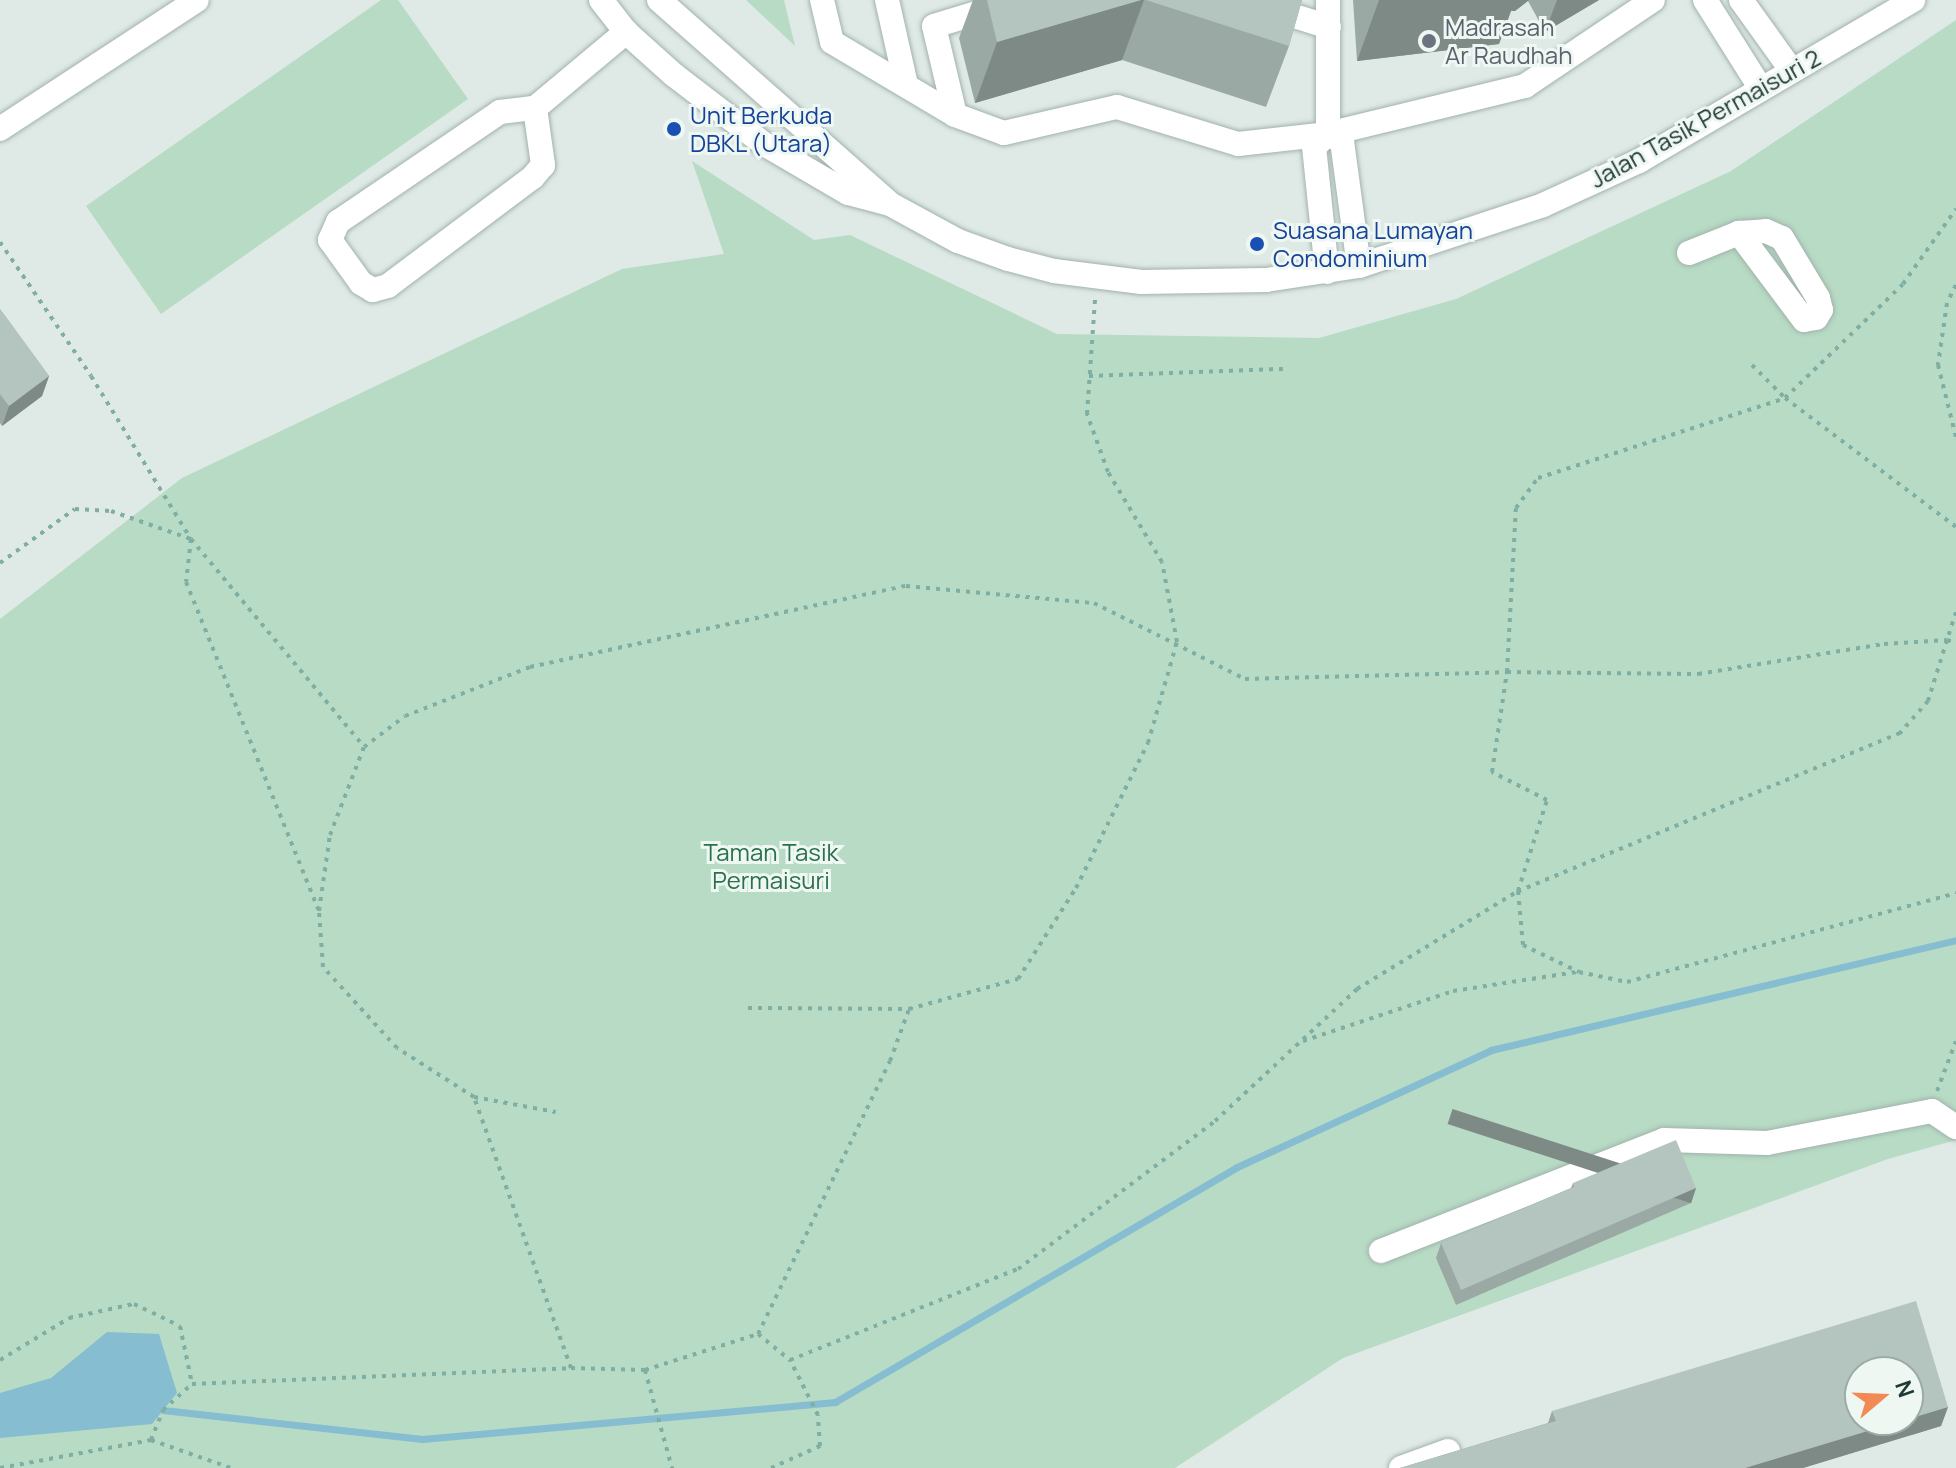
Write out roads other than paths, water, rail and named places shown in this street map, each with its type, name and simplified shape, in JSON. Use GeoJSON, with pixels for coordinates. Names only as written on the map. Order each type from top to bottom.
{"type":"FeatureCollection","features":[{"type":"Feature","properties":{"kind":"street"},"geometry":{"type":"LineString","coordinates":[[2,124],[197,0]]}},
{"type":"Feature","properties":{"kind":"street","name":"Jalan Tasik Permaisuri 2"},"geometry":{"type":"LineString","coordinates":[[601,0],[626,32],[764,144],[848,193],[890,204]]}},
{"type":"Feature","properties":{"kind":"street","name":"Jalan Tasik Permaisuri 2"},"geometry":{"type":"LineString","coordinates":[[659,0],[890,204],[958,241],[1008,259],[1141,282],[1266,280],[1359,266],[1543,205],[1639,161],[1913,0]]}},
{"type":"Feature","properties":{"kind":"street"},"geometry":{"type":"LineString","coordinates":[[822,0],[832,42],[955,115],[1004,133],[1117,107],[1238,144],[1328,134],[1525,86],[1653,0]]}},
{"type":"Feature","properties":{"kind":"street"},"geometry":{"type":"LineString","coordinates":[[887,0],[906,85]]}},
{"type":"Feature","properties":{"kind":"street"},"geometry":{"type":"LineString","coordinates":[[955,115],[934,26],[1019,0]]}},
{"type":"Feature","properties":{"kind":"street"},"geometry":{"type":"LineString","coordinates":[[1243,0],[1329,27]]}},
{"type":"Feature","properties":{"kind":"street"},"geometry":{"type":"LineString","coordinates":[[1327,272],[1314,147],[1328,134],[1328,0]]}},
{"type":"Feature","properties":{"kind":"street"},"geometry":{"type":"LineString","coordinates":[[1705,0],[1761,89]]}},
{"type":"Feature","properties":{"kind":"street"},"geometry":{"type":"LineString","coordinates":[[1741,0],[1792,71]]}},
{"type":"Feature","properties":{"kind":"street"},"geometry":{"type":"LineString","coordinates":[[535,108],[543,155],[533,177],[388,286],[373,290],[361,283],[330,240],[338,222],[500,112],[535,108],[626,32]]}},
{"type":"Feature","properties":{"kind":"street"},"geometry":{"type":"LineString","coordinates":[[1328,134],[1342,141],[1359,266]]}},
{"type":"Feature","properties":{"kind":"street"},"geometry":{"type":"LineString","coordinates":[[1689,253],[1739,233]]}},
{"type":"Feature","properties":{"kind":"street"},"geometry":{"type":"LineString","coordinates":[[1381,1251],[1664,1140],[1767,1143],[1932,1111],[1956,1127]]}},
{"type":"Feature","properties":{"kind":"street"},"geometry":{"type":"LineString","coordinates":[[1401,1468],[1448,1451]]}},
{"type":"Feature","properties":{"kind":"water"},"geometry":{"type":"Polygon","coordinates":[[[107,1332],[159,1334],[177,1393],[152,1424],[0,1438],[0,1393],[51,1378],[107,1332]]]}},
{"type":"Feature","properties":{"kind":"waterway"},"geometry":{"type":"LineString","coordinates":[[163,1410],[422,1439],[835,1402],[1237,1167],[1491,1050],[1956,940]]}},
{"type":"Feature","properties":{"kind":"place","name":"Madrasah Ar Raudhah"},"geometry":{"type":"Point","coordinates":[1429,41]}},
{"type":"Feature","properties":{"kind":"place","name":"Unit Berkuda DBKL (Utara)"},"geometry":{"type":"Point","coordinates":[674,129]}},
{"type":"Feature","properties":{"kind":"place","name":"Suasana Lumayan Condominium"},"geometry":{"type":"Point","coordinates":[1257,244]}},
{"type":"Feature","properties":{"kind":"park label","name":"Taman Tasik Permaisuri"},"geometry":{"type":"Point","coordinates":[771,866]}}]}
